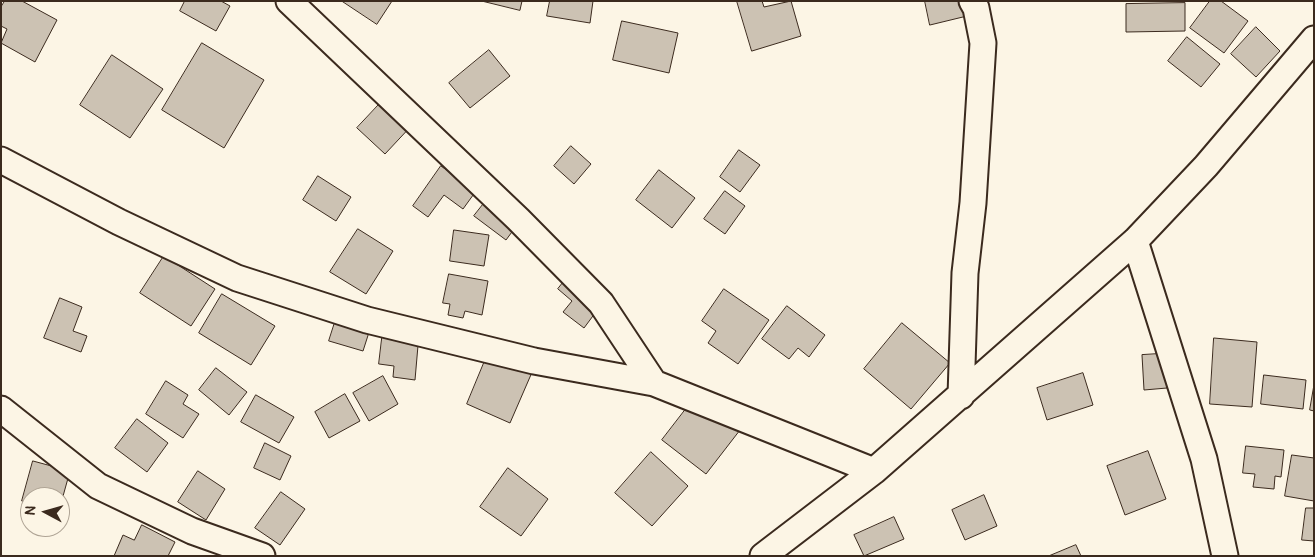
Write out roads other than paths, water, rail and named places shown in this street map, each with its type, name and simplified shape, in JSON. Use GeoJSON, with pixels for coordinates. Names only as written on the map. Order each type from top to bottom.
{"type":"FeatureCollection","features":[{"type":"Feature","properties":{"kind":"street"},"geometry":{"type":"LineString","coordinates":[[289,1],[518,219],[601,303],[654,383]]}},
{"type":"Feature","properties":{"kind":"street"},"geometry":{"type":"LineString","coordinates":[[961,396],[965,273],[974,203],[983,43],[976,8],[972,1]]}},
{"type":"Feature","properties":{"kind":"street"},"geometry":{"type":"LineString","coordinates":[[764,556],[874,471],[1135,241],[1206,166],[1314,39]]}},
{"type":"Feature","properties":{"kind":"street"},"geometry":{"type":"LineString","coordinates":[[1,160],[118,222],[236,278],[367,320],[534,361],[654,383],[874,471]]}},
{"type":"Feature","properties":{"kind":"street"},"geometry":{"type":"LineString","coordinates":[[1135,241],[1204,459],[1225,556]]}},
{"type":"Feature","properties":{"kind":"street"},"geometry":{"type":"LineString","coordinates":[[1,408],[98,486],[192,531],[262,556]]}}]}
